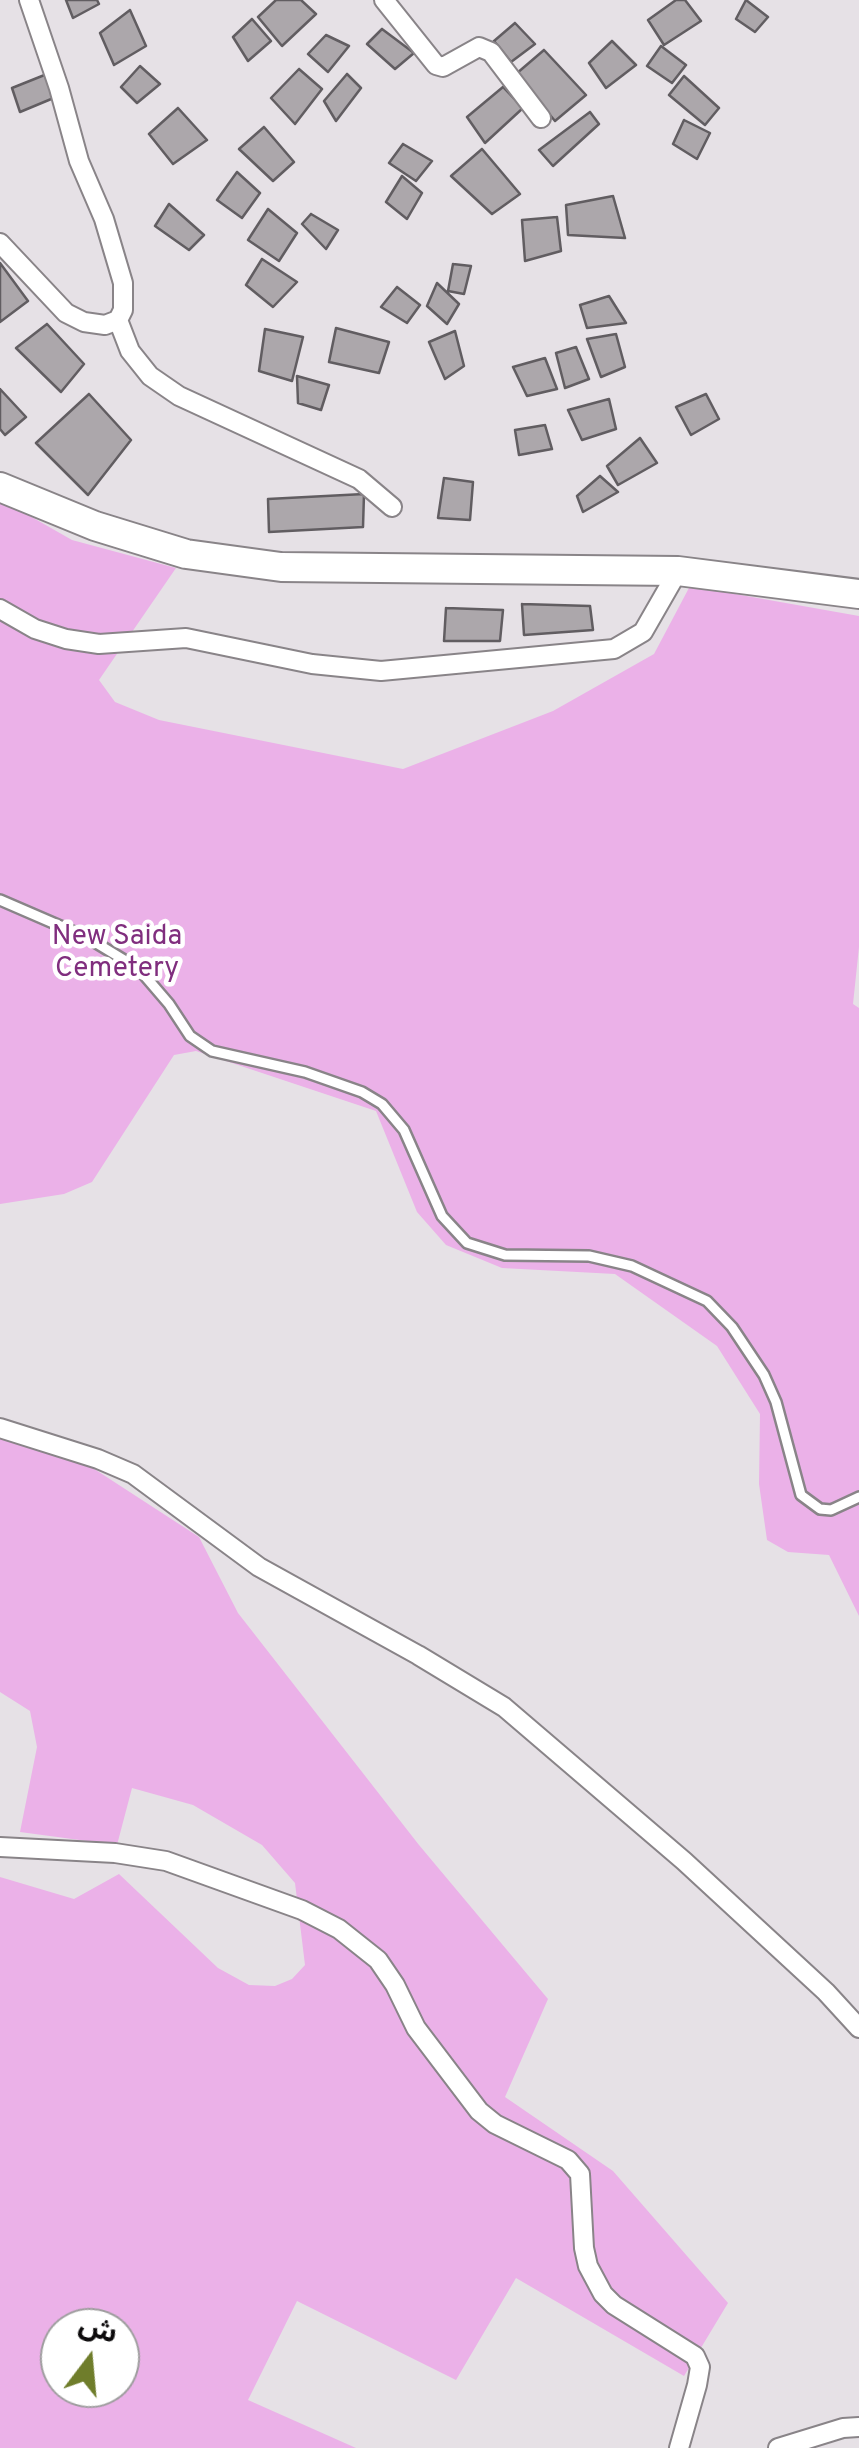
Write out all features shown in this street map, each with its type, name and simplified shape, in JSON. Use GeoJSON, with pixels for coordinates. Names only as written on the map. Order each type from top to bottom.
{"type":"FeatureCollection","features":[{"type":"Feature","properties":{"kind":"street"},"geometry":{"type":"LineString","coordinates":[[0,243],[66,313],[84,322],[105,324],[118,320],[124,310],[123,283],[104,219],[79,162],[29,0]]}},
{"type":"Feature","properties":{"kind":"street"},"geometry":{"type":"LineString","coordinates":[[384,0],[436,64],[443,67],[479,47],[491,52],[541,118]]}},
{"type":"Feature","properties":{"kind":"street"},"geometry":{"type":"LineString","coordinates":[[118,320],[130,351],[150,376],[179,396],[360,478],[392,507]]}},
{"type":"Feature","properties":{"kind":"street"},"geometry":{"type":"LineString","coordinates":[[0,466],[8,491],[96,526],[186,554],[281,567],[678,571],[859,594]]}},
{"type":"Feature","properties":{"kind":"street"},"geometry":{"type":"LineString","coordinates":[[0,609],[35,629],[66,640],[99,644],[186,638],[312,664],[381,671],[614,650],[644,632],[678,571]]}},
{"type":"Feature","properties":{"kind":"street"},"geometry":{"type":"LineString","coordinates":[[0,1428],[98,1458],[133,1474],[259,1567],[504,1707],[684,1861],[826,1992],[859,2028]]}},
{"type":"Feature","properties":{"kind":"street"},"geometry":{"type":"LineString","coordinates":[[0,1847],[115,1853],[166,1861],[302,1910],[339,1930],[378,1960],[416,2028],[479,2111],[512,2134],[568,2160],[580,2174],[584,2248],[588,2266],[603,2294],[695,2356],[700,2367],[678,2448]]}},
{"type":"Feature","properties":{"kind":"street"},"geometry":{"type":"LineString","coordinates":[[778,2448],[843,2428],[859,2427]]}},
{"type":"Feature","properties":{"kind":"lane"},"geometry":{"type":"LineString","coordinates":[[0,900],[88,938],[139,969],[190,1036],[212,1051],[305,1072],[362,1092],[382,1104],[404,1130],[442,1216],[467,1243],[504,1255],[589,1256],[632,1266],[707,1301],[732,1327],[764,1375],[776,1402],[802,1495],[820,1509],[831,1510],[859,1497]]}},
{"type":"Feature","properties":{"kind":"green space","name":"New Saida Cemetery"},"geometry":{"type":"Polygon","coordinates":[[[0,499],[72,540],[176,568],[99,680],[115,702],[159,720],[403,769],[553,711],[654,654],[690,586],[859,616],[859,947],[853,1004],[859,1008],[859,1616],[829,1555],[788,1552],[767,1540],[759,1484],[760,1414],[717,1346],[615,1274],[502,1268],[446,1245],[417,1212],[376,1111],[196,1051],[174,1055],[92,1182],[64,1194],[0,1204],[0,499]]]}},
{"type":"Feature","properties":{"kind":"green space"},"geometry":{"type":"Polygon","coordinates":[[[0,1437],[82,1461],[199,1537],[238,1613],[419,1845],[548,1999],[505,2097],[613,2171],[728,2303],[684,2376],[516,2278],[456,2380],[297,2301],[248,2400],[356,2448],[0,2448],[0,1877],[74,1899],[119,1874],[218,1968],[249,1985],[275,1986],[292,1979],[305,1965],[295,1883],[262,1845],[193,1805],[132,1788],[117,1845],[20,1832],[37,1747],[30,1711],[0,1692],[0,1437]]]}},
{"type":"Feature","properties":{"kind":"building"},"geometry":{"type":"Polygon","coordinates":[[[66,0],[97,0],[99,4],[73,18],[66,0]]]}},
{"type":"Feature","properties":{"kind":"building"},"geometry":{"type":"Polygon","coordinates":[[[276,0],[301,0],[316,14],[282,46],[258,17],[276,0]]]}},
{"type":"Feature","properties":{"kind":"building"},"geometry":{"type":"Polygon","coordinates":[[[676,0],[685,0],[701,21],[664,45],[648,20],[676,0]]]}},
{"type":"Feature","properties":{"kind":"building"},"geometry":{"type":"Polygon","coordinates":[[[746,0],[768,17],[755,32],[736,19],[746,0]]]}},
{"type":"Feature","properties":{"kind":"building"},"geometry":{"type":"Polygon","coordinates":[[[130,10],[146,46],[114,65],[100,33],[130,10]]]}},
{"type":"Feature","properties":{"kind":"building"},"geometry":{"type":"Polygon","coordinates":[[[252,19],[271,41],[248,61],[233,37],[252,19]]]}},
{"type":"Feature","properties":{"kind":"building"},"geometry":{"type":"Polygon","coordinates":[[[515,23],[535,44],[511,62],[494,41],[515,23]]]}},
{"type":"Feature","properties":{"kind":"building"},"geometry":{"type":"Polygon","coordinates":[[[382,29],[414,53],[395,69],[367,44],[382,29]]]}},
{"type":"Feature","properties":{"kind":"building"},"geometry":{"type":"Polygon","coordinates":[[[326,35],[349,46],[328,72],[308,54],[326,35]]]}},
{"type":"Feature","properties":{"kind":"building"},"geometry":{"type":"Polygon","coordinates":[[[612,41],[636,65],[606,88],[589,63],[612,41]]]}},
{"type":"Feature","properties":{"kind":"building"},"geometry":{"type":"Polygon","coordinates":[[[661,46],[686,65],[672,83],[647,66],[661,46]]]}},
{"type":"Feature","properties":{"kind":"building"},"geometry":{"type":"Polygon","coordinates":[[[544,50],[586,95],[555,121],[516,74],[544,50]]]}},
{"type":"Feature","properties":{"kind":"building"},"geometry":{"type":"Polygon","coordinates":[[[140,66],[160,84],[137,103],[121,87],[140,66]]]}},
{"type":"Feature","properties":{"kind":"building"},"geometry":{"type":"Polygon","coordinates":[[[299,69],[322,89],[295,124],[271,98],[299,69]]]}},
{"type":"Feature","properties":{"kind":"building"},"geometry":{"type":"Polygon","coordinates":[[[47,74],[56,97],[20,112],[12,88],[47,74]]]}},
{"type":"Feature","properties":{"kind":"building"},"geometry":{"type":"Polygon","coordinates":[[[347,74],[361,88],[336,121],[324,101],[347,74]]]}},
{"type":"Feature","properties":{"kind":"building"},"geometry":{"type":"Polygon","coordinates":[[[684,76],[719,108],[705,125],[669,95],[684,76]]]}},
{"type":"Feature","properties":{"kind":"building"},"geometry":{"type":"Polygon","coordinates":[[[503,87],[523,108],[485,143],[467,117],[503,87]]]}},
{"type":"Feature","properties":{"kind":"building"},"geometry":{"type":"Polygon","coordinates":[[[178,108],[207,140],[173,164],[149,134],[178,108]]]}},
{"type":"Feature","properties":{"kind":"building"},"geometry":{"type":"Polygon","coordinates":[[[590,112],[599,124],[553,166],[539,150],[590,112]]]}},
{"type":"Feature","properties":{"kind":"building"},"geometry":{"type":"Polygon","coordinates":[[[684,120],[710,133],[697,159],[673,144],[684,120]]]}},
{"type":"Feature","properties":{"kind":"building"},"geometry":{"type":"Polygon","coordinates":[[[264,127],[294,162],[273,181],[239,149],[264,127]]]}},
{"type":"Feature","properties":{"kind":"building"},"geometry":{"type":"Polygon","coordinates":[[[403,144],[432,161],[416,181],[389,163],[403,144]]]}},
{"type":"Feature","properties":{"kind":"building"},"geometry":{"type":"Polygon","coordinates":[[[482,149],[520,194],[492,214],[451,176],[482,149]]]}},
{"type":"Feature","properties":{"kind":"building"},"geometry":{"type":"Polygon","coordinates":[[[237,172],[260,193],[242,218],[217,200],[237,172]]]}},
{"type":"Feature","properties":{"kind":"building"},"geometry":{"type":"Polygon","coordinates":[[[402,176],[422,193],[407,219],[386,202],[402,176]]]}},
{"type":"Feature","properties":{"kind":"building"},"geometry":{"type":"Polygon","coordinates":[[[613,196],[625,238],[568,235],[566,205],[613,196]]]}},
{"type":"Feature","properties":{"kind":"building"},"geometry":{"type":"Polygon","coordinates":[[[169,204],[204,235],[189,250],[155,226],[169,204]]]}},
{"type":"Feature","properties":{"kind":"building"},"geometry":{"type":"Polygon","coordinates":[[[268,209],[297,233],[279,261],[248,240],[268,209]]]}},
{"type":"Feature","properties":{"kind":"building"},"geometry":{"type":"Polygon","coordinates":[[[311,214],[338,230],[326,249],[302,224],[311,214]]]}},
{"type":"Feature","properties":{"kind":"building"},"geometry":{"type":"Polygon","coordinates":[[[557,217],[561,251],[525,261],[522,220],[557,217]]]}},
{"type":"Feature","properties":{"kind":"building"},"geometry":{"type":"Polygon","coordinates":[[[262,259],[297,282],[273,307],[246,285],[262,259]]]}},
{"type":"Feature","properties":{"kind":"building"},"geometry":{"type":"Polygon","coordinates":[[[0,263],[28,301],[0,322],[0,263]]]}},
{"type":"Feature","properties":{"kind":"building"},"geometry":{"type":"Polygon","coordinates":[[[453,264],[471,266],[464,294],[448,291],[453,264]]]}},
{"type":"Feature","properties":{"kind":"building"},"geometry":{"type":"Polygon","coordinates":[[[437,283],[459,304],[447,324],[427,306],[437,283]]]}},
{"type":"Feature","properties":{"kind":"building"},"geometry":{"type":"Polygon","coordinates":[[[397,287],[420,305],[407,323],[381,307],[397,287]]]}},
{"type":"Feature","properties":{"kind":"building"},"geometry":{"type":"Polygon","coordinates":[[[609,296],[626,323],[587,328],[580,305],[609,296]]]}},
{"type":"Feature","properties":{"kind":"building"},"geometry":{"type":"Polygon","coordinates":[[[47,324],[84,364],[61,392],[16,348],[47,324]]]}},
{"type":"Feature","properties":{"kind":"building"},"geometry":{"type":"Polygon","coordinates":[[[336,328],[389,342],[379,373],[329,362],[336,328]]]}},
{"type":"Feature","properties":{"kind":"building"},"geometry":{"type":"Polygon","coordinates":[[[265,329],[303,337],[292,381],[259,371],[265,329]]]}},
{"type":"Feature","properties":{"kind":"building"},"geometry":{"type":"Polygon","coordinates":[[[455,331],[464,366],[445,379],[429,342],[455,331]]]}},
{"type":"Feature","properties":{"kind":"building"},"geometry":{"type":"Polygon","coordinates":[[[616,334],[625,367],[601,377],[587,339],[616,334]]]}},
{"type":"Feature","properties":{"kind":"building"},"geometry":{"type":"Polygon","coordinates":[[[576,347],[589,379],[565,388],[556,353],[576,347]]]}},
{"type":"Feature","properties":{"kind":"building"},"geometry":{"type":"Polygon","coordinates":[[[545,358],[557,389],[527,396],[513,367],[545,358]]]}},
{"type":"Feature","properties":{"kind":"building"},"geometry":{"type":"Polygon","coordinates":[[[297,376],[329,385],[321,410],[298,403],[297,376]]]}},
{"type":"Feature","properties":{"kind":"building"},"geometry":{"type":"Polygon","coordinates":[[[0,389],[26,417],[5,435],[0,429],[0,389]]]}},
{"type":"Feature","properties":{"kind":"building"},"geometry":{"type":"Polygon","coordinates":[[[89,394],[131,440],[88,495],[36,443],[89,394]]]}},
{"type":"Feature","properties":{"kind":"building"},"geometry":{"type":"Polygon","coordinates":[[[706,394],[719,419],[691,435],[676,407],[706,394]]]}},
{"type":"Feature","properties":{"kind":"building"},"geometry":{"type":"Polygon","coordinates":[[[609,399],[616,429],[582,440],[568,410],[609,399]]]}},
{"type":"Feature","properties":{"kind":"building"},"geometry":{"type":"Polygon","coordinates":[[[545,425],[552,449],[519,455],[515,430],[545,425]]]}},
{"type":"Feature","properties":{"kind":"building"},"geometry":{"type":"Polygon","coordinates":[[[640,438],[657,463],[618,485],[607,466],[640,438]]]}},
{"type":"Feature","properties":{"kind":"building"},"geometry":{"type":"Polygon","coordinates":[[[600,476],[618,492],[583,512],[577,496],[600,476]]]}},
{"type":"Feature","properties":{"kind":"building"},"geometry":{"type":"Polygon","coordinates":[[[444,478],[473,482],[470,520],[438,518],[444,478]]]}},
{"type":"Feature","properties":{"kind":"building"},"geometry":{"type":"Polygon","coordinates":[[[364,494],[363,527],[269,532],[268,499],[364,494]]]}},
{"type":"Feature","properties":{"kind":"building"},"geometry":{"type":"Polygon","coordinates":[[[522,604],[590,606],[593,630],[524,635],[522,604]]]}},
{"type":"Feature","properties":{"kind":"building"},"geometry":{"type":"Polygon","coordinates":[[[446,608],[503,610],[500,641],[444,641],[446,608]]]}}]}
